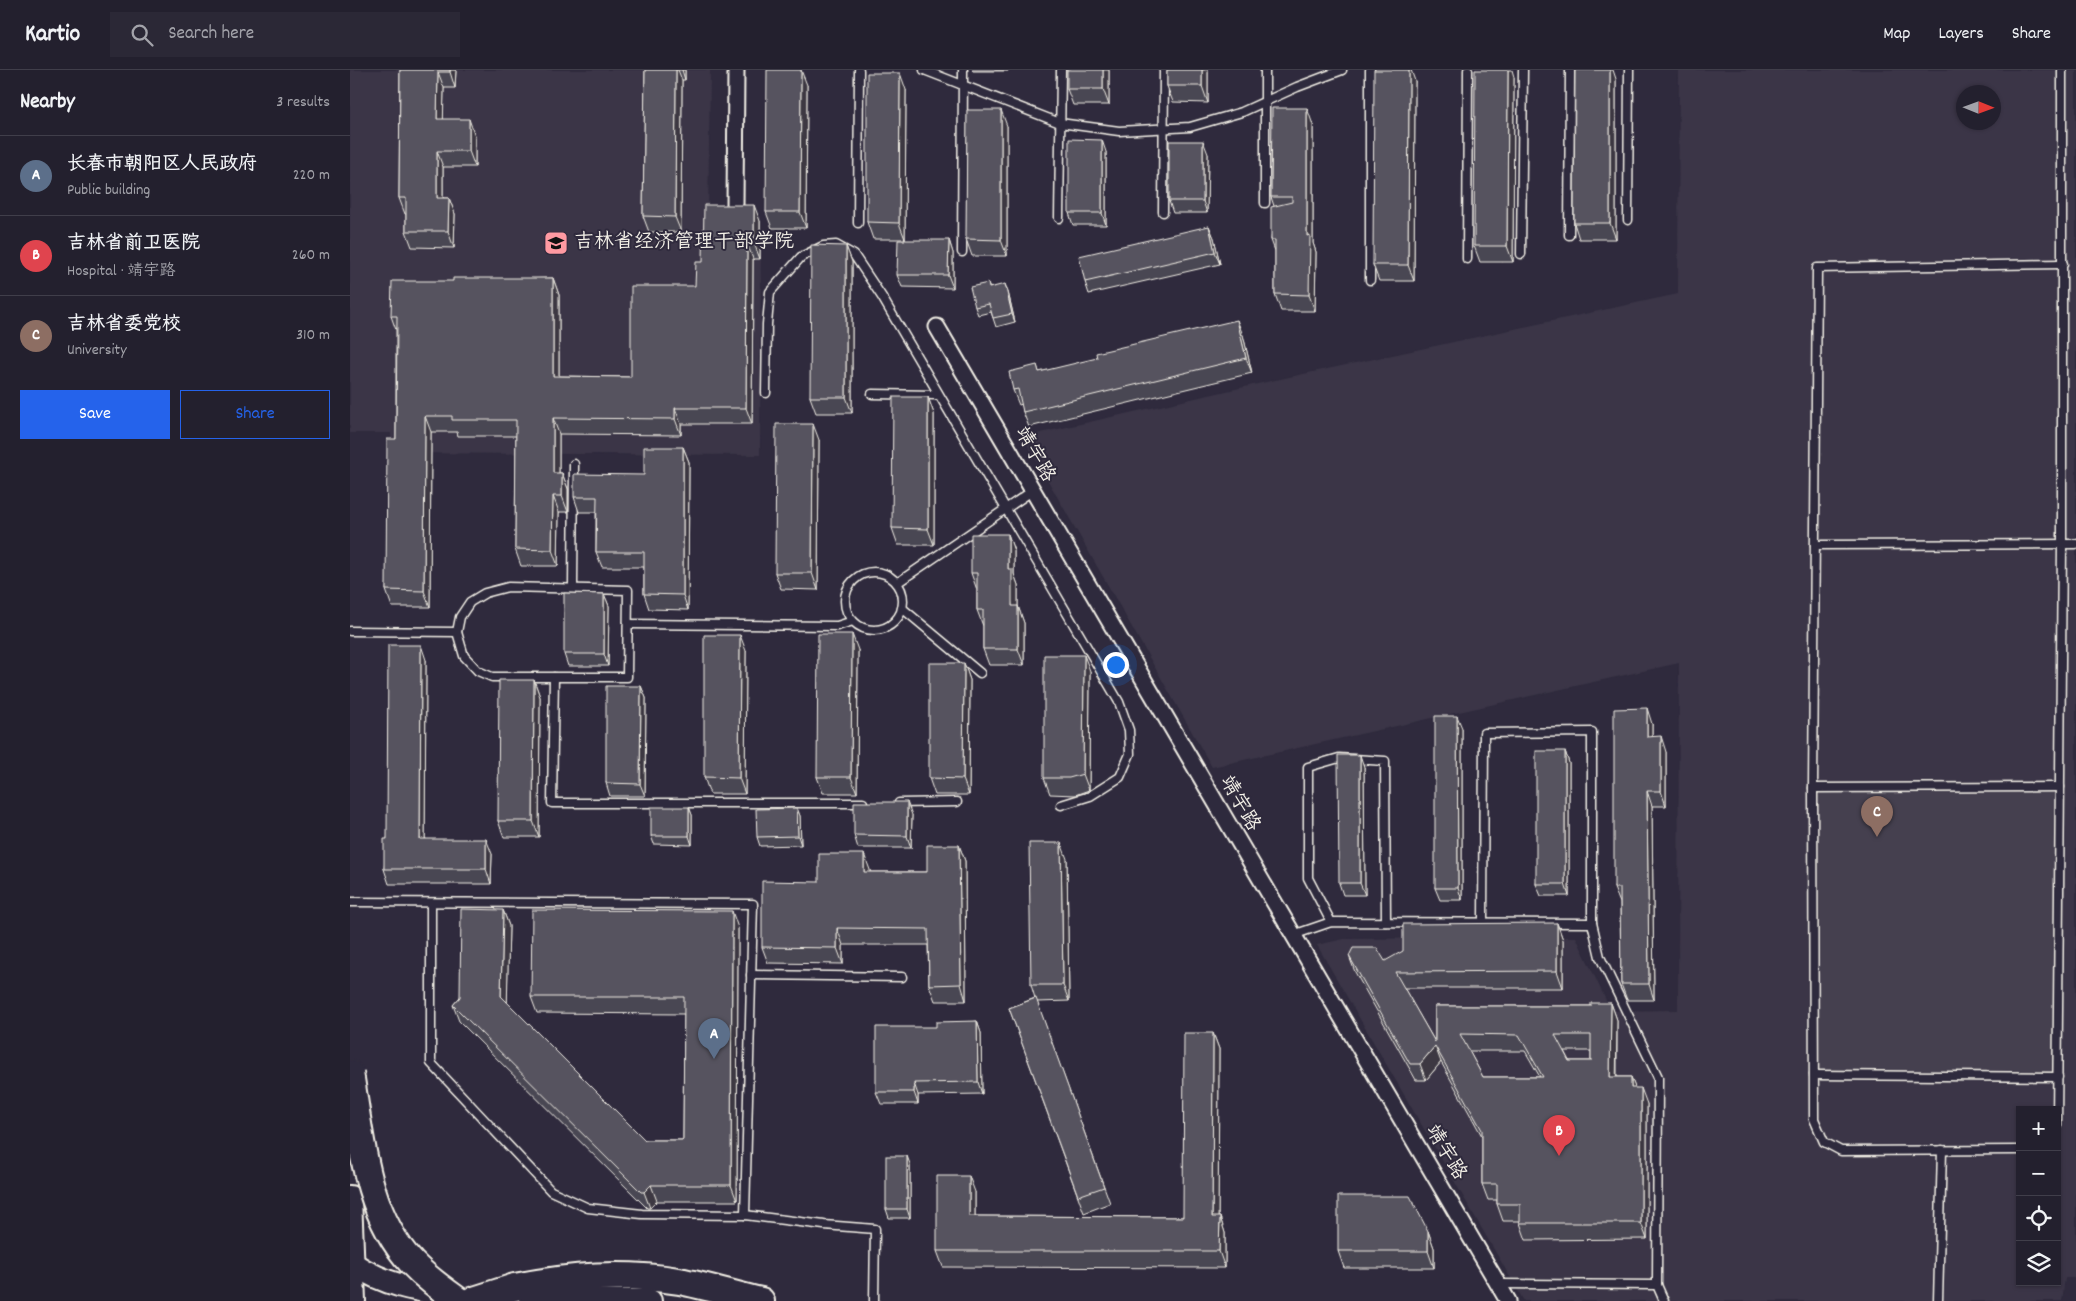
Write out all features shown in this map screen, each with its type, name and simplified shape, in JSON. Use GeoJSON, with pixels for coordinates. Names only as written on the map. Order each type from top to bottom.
{"type":"FeatureCollection","features":[{"type":"Feature","properties":{"kind":"highway"},"geometry":{"type":"LineString","coordinates":[[350,1074],[368,1174],[379,1210],[394,1238],[411,1262],[436,1285],[459,1301]]}},
{"type":"Feature","properties":{"kind":"highway"},"geometry":{"type":"LineString","coordinates":[[471,1301],[532,1284],[568,1277],[602,1275],[637,1276],[681,1282],[762,1301]]}},
{"type":"Feature","properties":{"kind":"main road"},"geometry":{"type":"LineString","coordinates":[[350,1197],[354,1301]]}},
{"type":"Feature","properties":{"kind":"main road"},"geometry":{"type":"LineString","coordinates":[[354,1264],[370,1275],[402,1287],[479,1301]]}},
{"type":"Feature","properties":{"kind":"main road"},"geometry":{"type":"LineString","coordinates":[[475,1301],[545,1298],[650,1301]]}},
{"type":"Feature","properties":{"kind":"street"},"geometry":{"type":"LineString","coordinates":[[735,206],[736,70]]}},
{"type":"Feature","properties":{"kind":"street","name":"靖宇路"},"geometry":{"type":"LineString","coordinates":[[936,327],[1500,1284],[1508,1301]]}},
{"type":"Feature","properties":{"kind":"lane"},"geometry":{"type":"LineString","coordinates":[[858,223],[859,70]]}},
{"type":"Feature","properties":{"kind":"lane"},"geometry":{"type":"LineString","coordinates":[[924,70],[1060,123],[1119,130],[1190,128],[1242,112],[1297,86],[1342,70]]}},
{"type":"Feature","properties":{"kind":"lane"},"geometry":{"type":"LineString","coordinates":[[962,252],[964,70]]}},
{"type":"Feature","properties":{"kind":"lane"},"geometry":{"type":"LineString","coordinates":[[1058,218],[1061,70]]}},
{"type":"Feature","properties":{"kind":"lane"},"geometry":{"type":"LineString","coordinates":[[1163,212],[1164,70]]}},
{"type":"Feature","properties":{"kind":"lane"},"geometry":{"type":"LineString","coordinates":[[1265,70],[1265,204]]}},
{"type":"Feature","properties":{"kind":"lane"},"geometry":{"type":"LineString","coordinates":[[1370,70],[1370,280]]}},
{"type":"Feature","properties":{"kind":"lane"},"geometry":{"type":"LineString","coordinates":[[1467,260],[1468,70]]}},
{"type":"Feature","properties":{"kind":"lane"},"geometry":{"type":"LineString","coordinates":[[1520,254],[1523,70]]}},
{"type":"Feature","properties":{"kind":"lane"},"geometry":{"type":"LineString","coordinates":[[1568,235],[1570,70]]}},
{"type":"Feature","properties":{"kind":"lane"},"geometry":{"type":"LineString","coordinates":[[1628,70],[1628,220]]}},
{"type":"Feature","properties":{"kind":"lane"},"geometry":{"type":"LineString","coordinates":[[2057,1106],[2062,544],[2062,70]]}},
{"type":"Feature","properties":{"kind":"lane"},"geometry":{"type":"LineString","coordinates":[[766,392],[767,324],[770,292],[801,257],[823,246],[836,245],[854,255],[882,297],[1119,702],[1129,730],[1130,754],[1120,777],[1090,796],[1061,805]]}},
{"type":"Feature","properties":{"kind":"lane"},"geometry":{"type":"LineString","coordinates":[[2016,1150],[1841,1151],[1824,1142],[1814,1119],[1813,788],[1817,268],[2062,264]]}},
{"type":"Feature","properties":{"kind":"lane"},"geometry":{"type":"LineString","coordinates":[[872,394],[938,394]]}},
{"type":"Feature","properties":{"kind":"lane"},"geometry":{"type":"LineString","coordinates":[[573,588],[574,464]]}},
{"type":"Feature","properties":{"kind":"lane"},"geometry":{"type":"LineString","coordinates":[[897,583],[1004,508],[1032,491]]}},
{"type":"Feature","properties":{"kind":"lane"},"geometry":{"type":"LineString","coordinates":[[1816,545],[2076,544]]}},
{"type":"Feature","properties":{"kind":"lane"},"geometry":{"type":"LineString","coordinates":[[876,572],[891,578],[897,583],[903,599],[902,608],[896,620],[882,629],[867,629],[853,621],[846,606],[846,597],[853,581],[860,576],[876,572]]}},
{"type":"Feature","properties":{"kind":"lane"},"geometry":{"type":"LineString","coordinates":[[508,587],[628,590],[628,624],[627,678],[492,677],[478,671],[464,656],[457,632],[460,617],[470,602],[485,592],[508,587]]}},
{"type":"Feature","properties":{"kind":"lane"},"geometry":{"type":"LineString","coordinates":[[902,608],[980,673]]}},
{"type":"Feature","properties":{"kind":"lane"},"geometry":{"type":"LineString","coordinates":[[628,624],[837,626],[853,621]]}},
{"type":"Feature","properties":{"kind":"lane"},"geometry":{"type":"LineString","coordinates":[[350,631],[457,632]]}},
{"type":"Feature","properties":{"kind":"lane"},"geometry":{"type":"LineString","coordinates":[[554,677],[552,802],[871,802]]}},
{"type":"Feature","properties":{"kind":"lane"},"geometry":{"type":"LineString","coordinates":[[1483,921],[1484,733],[1592,732],[1592,923],[1600,956],[1658,1077],[1657,1285],[1664,1301]]}},
{"type":"Feature","properties":{"kind":"lane"},"geometry":{"type":"LineString","coordinates":[[1331,922],[1308,878],[1308,767],[1339,758],[1385,761],[1386,922]]}},
{"type":"Feature","properties":{"kind":"lane"},"geometry":{"type":"LineString","coordinates":[[1813,788],[2060,787]]}},
{"type":"Feature","properties":{"kind":"lane"},"geometry":{"type":"LineString","coordinates":[[890,802],[957,802]]}},
{"type":"Feature","properties":{"kind":"lane"},"geometry":{"type":"LineString","coordinates":[[350,902],[753,904],[745,1215]]}},
{"type":"Feature","properties":{"kind":"lane"},"geometry":{"type":"LineString","coordinates":[[431,903],[431,1063],[551,1191],[588,1208],[642,1214],[745,1215],[824,1225],[875,1228],[874,1301]]}},
{"type":"Feature","properties":{"kind":"lane"},"geometry":{"type":"LineString","coordinates":[[1293,935],[1331,922],[1483,921],[1592,923]]}},
{"type":"Feature","properties":{"kind":"lane"},"geometry":{"type":"LineString","coordinates":[[751,974],[902,977]]}},
{"type":"Feature","properties":{"kind":"lane"},"geometry":{"type":"LineString","coordinates":[[1814,1075],[2058,1077]]}},
{"type":"Feature","properties":{"kind":"lane"},"geometry":{"type":"LineString","coordinates":[[1938,1301],[1942,1150]]}},
{"type":"Feature","properties":{"kind":"lane"},"geometry":{"type":"LineString","coordinates":[[1500,1284],[1657,1285]]}},
{"type":"Feature","properties":{"kind":"shaded area","name":"吉林省经济管理干部学院"},"geometry":{"type":"Polygon","coordinates":[[[350,70],[710,70],[708,216],[761,216],[760,455],[391,453],[391,433],[350,433],[350,70]]]}},
{"type":"Feature","properties":{"kind":"shaded area"},"geometry":{"type":"Polygon","coordinates":[[[1679,70],[2076,70],[2076,1278],[2065,1278],[2062,1301],[1524,1301],[1317,945],[1344,939],[1576,937],[1611,1011],[1678,1010],[1679,663],[1212,767],[1023,437],[1271,381],[1678,294],[1679,70]]]}},
{"type":"Feature","properties":{"kind":"shaded area"},"geometry":{"type":"Polygon","coordinates":[[[2060,787],[2058,1077],[1814,1075],[1813,788],[2060,787]]]}},
{"type":"Feature","properties":{"kind":"building"},"geometry":{"type":"Polygon","coordinates":[[[400,70],[450,70],[450,72],[438,72],[437,119],[469,119],[469,151],[437,151],[437,198],[449,198],[448,231],[406,231],[406,198],[399,198],[400,70]]]}},
{"type":"Feature","properties":{"kind":"building"},"geometry":{"type":"Polygon","coordinates":[[[645,70],[676,70],[675,217],[643,216],[645,70]]]}},
{"type":"Feature","properties":{"kind":"building"},"geometry":{"type":"Polygon","coordinates":[[[767,70],[801,70],[800,212],[766,212],[767,70]]]}},
{"type":"Feature","properties":{"kind":"building"},"geometry":{"type":"Polygon","coordinates":[[[1067,70],[1103,70],[1103,89],[1067,89],[1067,70]]]}},
{"type":"Feature","properties":{"kind":"building"},"geometry":{"type":"Polygon","coordinates":[[[1167,70],[1202,70],[1202,86],[1167,86],[1167,70]]]}},
{"type":"Feature","properties":{"kind":"building"},"geometry":{"type":"Polygon","coordinates":[[[1374,70],[1409,70],[1408,265],[1373,265],[1374,70]]]}},
{"type":"Feature","properties":{"kind":"building"},"geometry":{"type":"Polygon","coordinates":[[[1475,70],[1508,70],[1507,246],[1474,246],[1475,70]]]}},
{"type":"Feature","properties":{"kind":"building"},"geometry":{"type":"Polygon","coordinates":[[[1575,70],[1610,70],[1610,223],[1574,223],[1575,70]]]}},
{"type":"Feature","properties":{"kind":"building"},"geometry":{"type":"Polygon","coordinates":[[[867,73],[900,73],[899,223],[867,222],[867,73]]]}},
{"type":"Feature","properties":{"kind":"building"},"geometry":{"type":"Polygon","coordinates":[[[1272,108],[1307,108],[1307,236],[1310,235],[1309,295],[1275,294],[1275,240],[1271,240],[1271,207],[1292,202],[1292,197],[1271,197],[1272,108]]]}},
{"type":"Feature","properties":{"kind":"building"},"geometry":{"type":"Polygon","coordinates":[[[967,110],[1001,110],[1001,240],[966,239],[967,110]]]}},
{"type":"Feature","properties":{"kind":"building"},"geometry":{"type":"Polygon","coordinates":[[[1069,139],[1102,140],[1102,213],[1069,213],[1069,139]]]}},
{"type":"Feature","properties":{"kind":"building"},"geometry":{"type":"Polygon","coordinates":[[[1169,141],[1203,141],[1203,201],[1169,201],[1169,141]]]}},
{"type":"Feature","properties":{"kind":"building"},"geometry":{"type":"Polygon","coordinates":[[[704,205],[754,205],[754,243],[747,243],[746,408],[675,408],[675,419],[553,418],[553,473],[562,473],[562,496],[553,496],[552,550],[515,549],[516,420],[452,420],[452,416],[425,416],[424,591],[386,590],[387,439],[396,439],[397,316],[391,316],[392,281],[453,281],[453,278],[553,278],[553,376],[631,377],[631,286],[695,286],[696,262],[703,262],[704,205]]]}},
{"type":"Feature","properties":{"kind":"building"},"geometry":{"type":"Polygon","coordinates":[[[1209,226],[1215,252],[1085,282],[1079,256],[1209,226]]]}},
{"type":"Feature","properties":{"kind":"building"},"geometry":{"type":"Polygon","coordinates":[[[898,240],[949,240],[948,275],[897,275],[898,240]]]}},
{"type":"Feature","properties":{"kind":"building"},"geometry":{"type":"Polygon","coordinates":[[[811,245],[846,246],[846,397],[810,397],[811,245]]]}},
{"type":"Feature","properties":{"kind":"building"},"geometry":{"type":"Polygon","coordinates":[[[988,283],[989,288],[1005,284],[1012,314],[993,318],[989,304],[975,307],[970,287],[988,283]]]}},
{"type":"Feature","properties":{"kind":"building"},"geometry":{"type":"Polygon","coordinates":[[[1237,320],[1246,358],[1023,412],[1018,389],[1013,390],[1009,372],[1037,365],[1039,372],[1097,358],[1096,353],[1237,320]]]}},
{"type":"Feature","properties":{"kind":"building"},"geometry":{"type":"Polygon","coordinates":[[[893,397],[928,397],[928,529],[892,528],[893,397]]]}},
{"type":"Feature","properties":{"kind":"building"},"geometry":{"type":"Polygon","coordinates":[[[776,424],[813,424],[812,573],[775,573],[776,424]]]}},
{"type":"Feature","properties":{"kind":"building"},"geometry":{"type":"Polygon","coordinates":[[[644,447],[683,447],[683,595],[644,594],[644,552],[596,552],[597,497],[574,497],[574,474],[644,475],[644,447]]]}},
{"type":"Feature","properties":{"kind":"building"},"geometry":{"type":"Polygon","coordinates":[[[971,534],[1008,534],[1008,569],[1012,569],[1012,606],[1018,606],[1018,649],[983,649],[983,610],[977,610],[977,573],[971,573],[971,534]]]}},
{"type":"Feature","properties":{"kind":"building"},"geometry":{"type":"Polygon","coordinates":[[[564,593],[604,594],[604,654],[564,654],[564,593]]]}},
{"type":"Feature","properties":{"kind":"building"},"geometry":{"type":"Polygon","coordinates":[[[818,634],[852,634],[851,777],[817,777],[818,634]]]}},
{"type":"Feature","properties":{"kind":"building"},"geometry":{"type":"Polygon","coordinates":[[[704,635],[740,635],[739,778],[704,777],[704,635]]]}},
{"type":"Feature","properties":{"kind":"building"},"geometry":{"type":"Polygon","coordinates":[[[388,645],[421,645],[420,839],[486,839],[486,869],[384,869],[384,839],[387,839],[388,645]]]}},
{"type":"Feature","properties":{"kind":"building"},"geometry":{"type":"Polygon","coordinates":[[[1044,655],[1084,655],[1083,774],[1069,778],[1044,778],[1044,655]]]}},
{"type":"Feature","properties":{"kind":"building"},"geometry":{"type":"Polygon","coordinates":[[[929,663],[964,663],[963,779],[929,778],[929,663]]]}},
{"type":"Feature","properties":{"kind":"building"},"geometry":{"type":"Polygon","coordinates":[[[499,680],[534,680],[533,821],[498,821],[499,680]]]}},
{"type":"Feature","properties":{"kind":"building"},"geometry":{"type":"Polygon","coordinates":[[[606,686],[641,686],[640,784],[606,783],[606,686]]]}},
{"type":"Feature","properties":{"kind":"building"},"geometry":{"type":"Polygon","coordinates":[[[1647,708],[1647,737],[1661,736],[1661,791],[1647,791],[1649,984],[1621,984],[1620,888],[1614,888],[1614,709],[1647,708]]]}},
{"type":"Feature","properties":{"kind":"building"},"geometry":{"type":"Polygon","coordinates":[[[1435,716],[1457,716],[1458,888],[1435,888],[1435,716]]]}},
{"type":"Feature","properties":{"kind":"building"},"geometry":{"type":"Polygon","coordinates":[[[1536,751],[1565,751],[1565,884],[1536,884],[1536,751]]]}},
{"type":"Feature","properties":{"kind":"building"},"geometry":{"type":"Polygon","coordinates":[[[1338,755],[1360,755],[1360,883],[1339,883],[1338,755]]]}},
{"type":"Feature","properties":{"kind":"building"},"geometry":{"type":"Polygon","coordinates":[[[854,802],[907,802],[907,836],[854,835],[854,802]]]}},
{"type":"Feature","properties":{"kind":"building"},"geometry":{"type":"Polygon","coordinates":[[[651,807],[689,807],[689,836],[651,836],[651,807]]]}},
{"type":"Feature","properties":{"kind":"building"},"geometry":{"type":"Polygon","coordinates":[[[797,808],[798,836],[757,837],[756,809],[797,808]]]}},
{"type":"Feature","properties":{"kind":"building"},"geometry":{"type":"Polygon","coordinates":[[[1029,843],[1061,843],[1063,985],[1031,985],[1029,843]]]}},
{"type":"Feature","properties":{"kind":"building"},"geometry":{"type":"Polygon","coordinates":[[[927,845],[959,845],[961,984],[929,985],[928,929],[837,928],[837,948],[762,947],[762,881],[819,882],[819,854],[864,854],[864,872],[927,872],[927,845]]]}},
{"type":"Feature","properties":{"kind":"building"},"geometry":{"type":"Polygon","coordinates":[[[461,909],[503,910],[501,996],[645,1140],[683,1140],[684,997],[531,997],[532,910],[732,911],[731,1185],[651,1185],[644,1192],[641,1192],[453,1005],[460,997],[461,909]]]}},
{"type":"Feature","properties":{"kind":"building"},"geometry":{"type":"Polygon","coordinates":[[[1557,923],[1557,971],[1395,972],[1435,1042],[1435,1006],[1591,1006],[1591,1003],[1611,1003],[1610,1077],[1631,1077],[1631,1088],[1641,1088],[1641,1223],[1520,1223],[1520,1204],[1497,1204],[1497,1184],[1482,1184],[1482,1130],[1435,1046],[1420,1064],[1410,1064],[1349,956],[1353,948],[1377,948],[1385,961],[1403,951],[1403,924],[1557,923]],[[1460,1034],[1483,1077],[1543,1077],[1519,1035],[1460,1034]],[[1555,1035],[1569,1061],[1591,1061],[1591,1035],[1555,1035]]]}},
{"type":"Feature","properties":{"kind":"building"},"geometry":{"type":"Polygon","coordinates":[[[1036,998],[1104,1187],[1078,1196],[1009,1008],[1036,998]]]}},
{"type":"Feature","properties":{"kind":"building"},"geometry":{"type":"Polygon","coordinates":[[[977,1021],[978,1082],[914,1083],[914,1092],[876,1092],[876,1027],[936,1027],[936,1022],[977,1021]]]}},
{"type":"Feature","properties":{"kind":"building"},"geometry":{"type":"Polygon","coordinates":[[[1184,1033],[1213,1033],[1212,1217],[1220,1217],[1219,1251],[937,1251],[937,1176],[969,1176],[969,1216],[1183,1217],[1184,1033]]]}},
{"type":"Feature","properties":{"kind":"building"},"geometry":{"type":"Polygon","coordinates":[[[886,1156],[907,1156],[907,1209],[886,1209],[886,1156]]]}},
{"type":"Feature","properties":{"kind":"building"},"geometry":{"type":"Polygon","coordinates":[[[1338,1196],[1410,1196],[1428,1231],[1428,1251],[1338,1251],[1338,1196]]]}},
{"type":"Feature","properties":{"kind":"place","name":"吉林省经济管理干部学院"},"geometry":{"type":"Point","coordinates":[556,243]}},
{"type":"Feature","properties":{"kind":"place","name":"吉林省委党校"},"geometry":{"type":"Point","coordinates":[1877,837]}},
{"type":"Feature","properties":{"kind":"place","name":"长春市朝阳区人民政府"},"geometry":{"type":"Point","coordinates":[714,1059]}},
{"type":"Feature","properties":{"kind":"place","name":"吉林省前卫医院"},"geometry":{"type":"Point","coordinates":[1559,1156]}}]}
